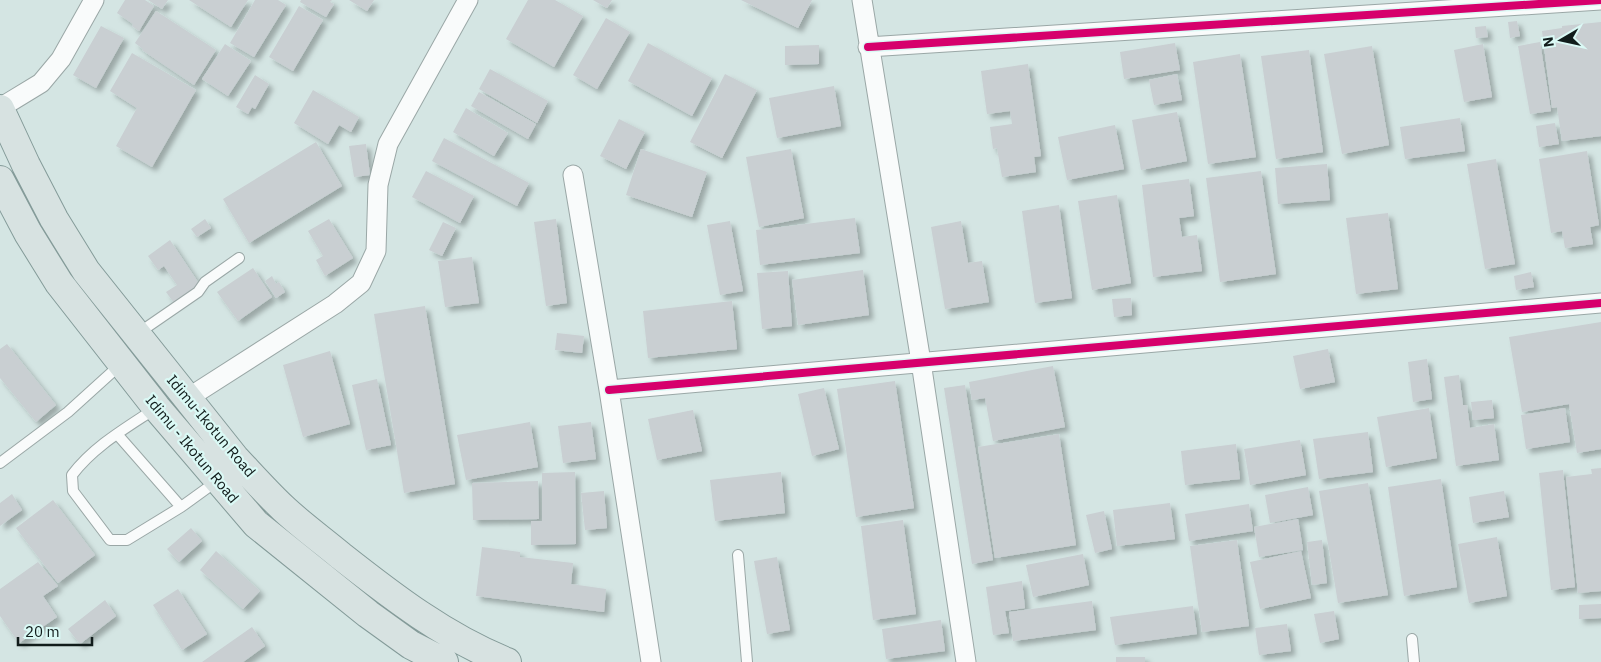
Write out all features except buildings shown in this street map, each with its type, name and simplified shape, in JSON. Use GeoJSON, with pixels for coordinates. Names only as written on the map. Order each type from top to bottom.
{"type":"FeatureCollection","features":[{"type":"Feature","properties":{"kind":"main road","name":"Idimu-Ikotun Road"},"geometry":{"type":"LineString","coordinates":[[0,108],[26,165],[54,219],[86,271],[262,488],[284,509],[387,593],[462,641],[507,662]]}},
{"type":"Feature","properties":{"kind":"main road","name":"Idimu - Ikotun Road"},"geometry":{"type":"LineString","coordinates":[[0,180],[28,233],[60,283],[148,397],[256,524],[283,548],[375,620],[411,645],[444,662]]}},
{"type":"Feature","properties":{"kind":"main road"},"geometry":{"type":"LineString","coordinates":[[148,397],[163,368]]}},
{"type":"Feature","properties":{"kind":"street"},"geometry":{"type":"LineString","coordinates":[[0,108],[41,83],[61,59],[94,0]]}},
{"type":"Feature","properties":{"kind":"street"},"geometry":{"type":"LineString","coordinates":[[188,398],[336,304],[361,284],[376,251],[378,185],[388,144],[468,0]]}},
{"type":"Feature","properties":{"kind":"street"},"geometry":{"type":"LineString","coordinates":[[862,0],[921,362],[966,662]]}},
{"type":"Feature","properties":{"kind":"street"},"geometry":{"type":"LineString","coordinates":[[868,46],[1426,5],[1601,0]]}},
{"type":"Feature","properties":{"kind":"street"},"geometry":{"type":"LineString","coordinates":[[573,175],[609,390],[651,662]]}},
{"type":"Feature","properties":{"kind":"street"},"geometry":{"type":"LineString","coordinates":[[609,390],[1601,303]]}},
{"type":"Feature","properties":{"kind":"lane"},"geometry":{"type":"LineString","coordinates":[[136,335],[198,292],[205,282],[239,258]]}},
{"type":"Feature","properties":{"kind":"lane"},"geometry":{"type":"LineString","coordinates":[[0,463],[68,412],[122,363]]}},
{"type":"Feature","properties":{"kind":"lane"},"geometry":{"type":"LineString","coordinates":[[148,397],[117,434],[83,460],[72,475],[73,491],[110,540],[127,540],[181,507],[218,480]]}},
{"type":"Feature","properties":{"kind":"lane"},"geometry":{"type":"LineString","coordinates":[[117,434],[181,507]]}},
{"type":"Feature","properties":{"kind":"lane"},"geometry":{"type":"LineString","coordinates":[[738,555],[747,662]]}},
{"type":"Feature","properties":{"kind":"lane"},"geometry":{"type":"LineString","coordinates":[[1412,639],[1414,662]]}},
{"type":"Feature","properties":{"kind":"cycle path"},"geometry":{"type":"LineString","coordinates":[[868,47],[1601,0]]}},
{"type":"Feature","properties":{"kind":"cycle path"},"geometry":{"type":"LineString","coordinates":[[609,390],[1601,303]]}}]}
